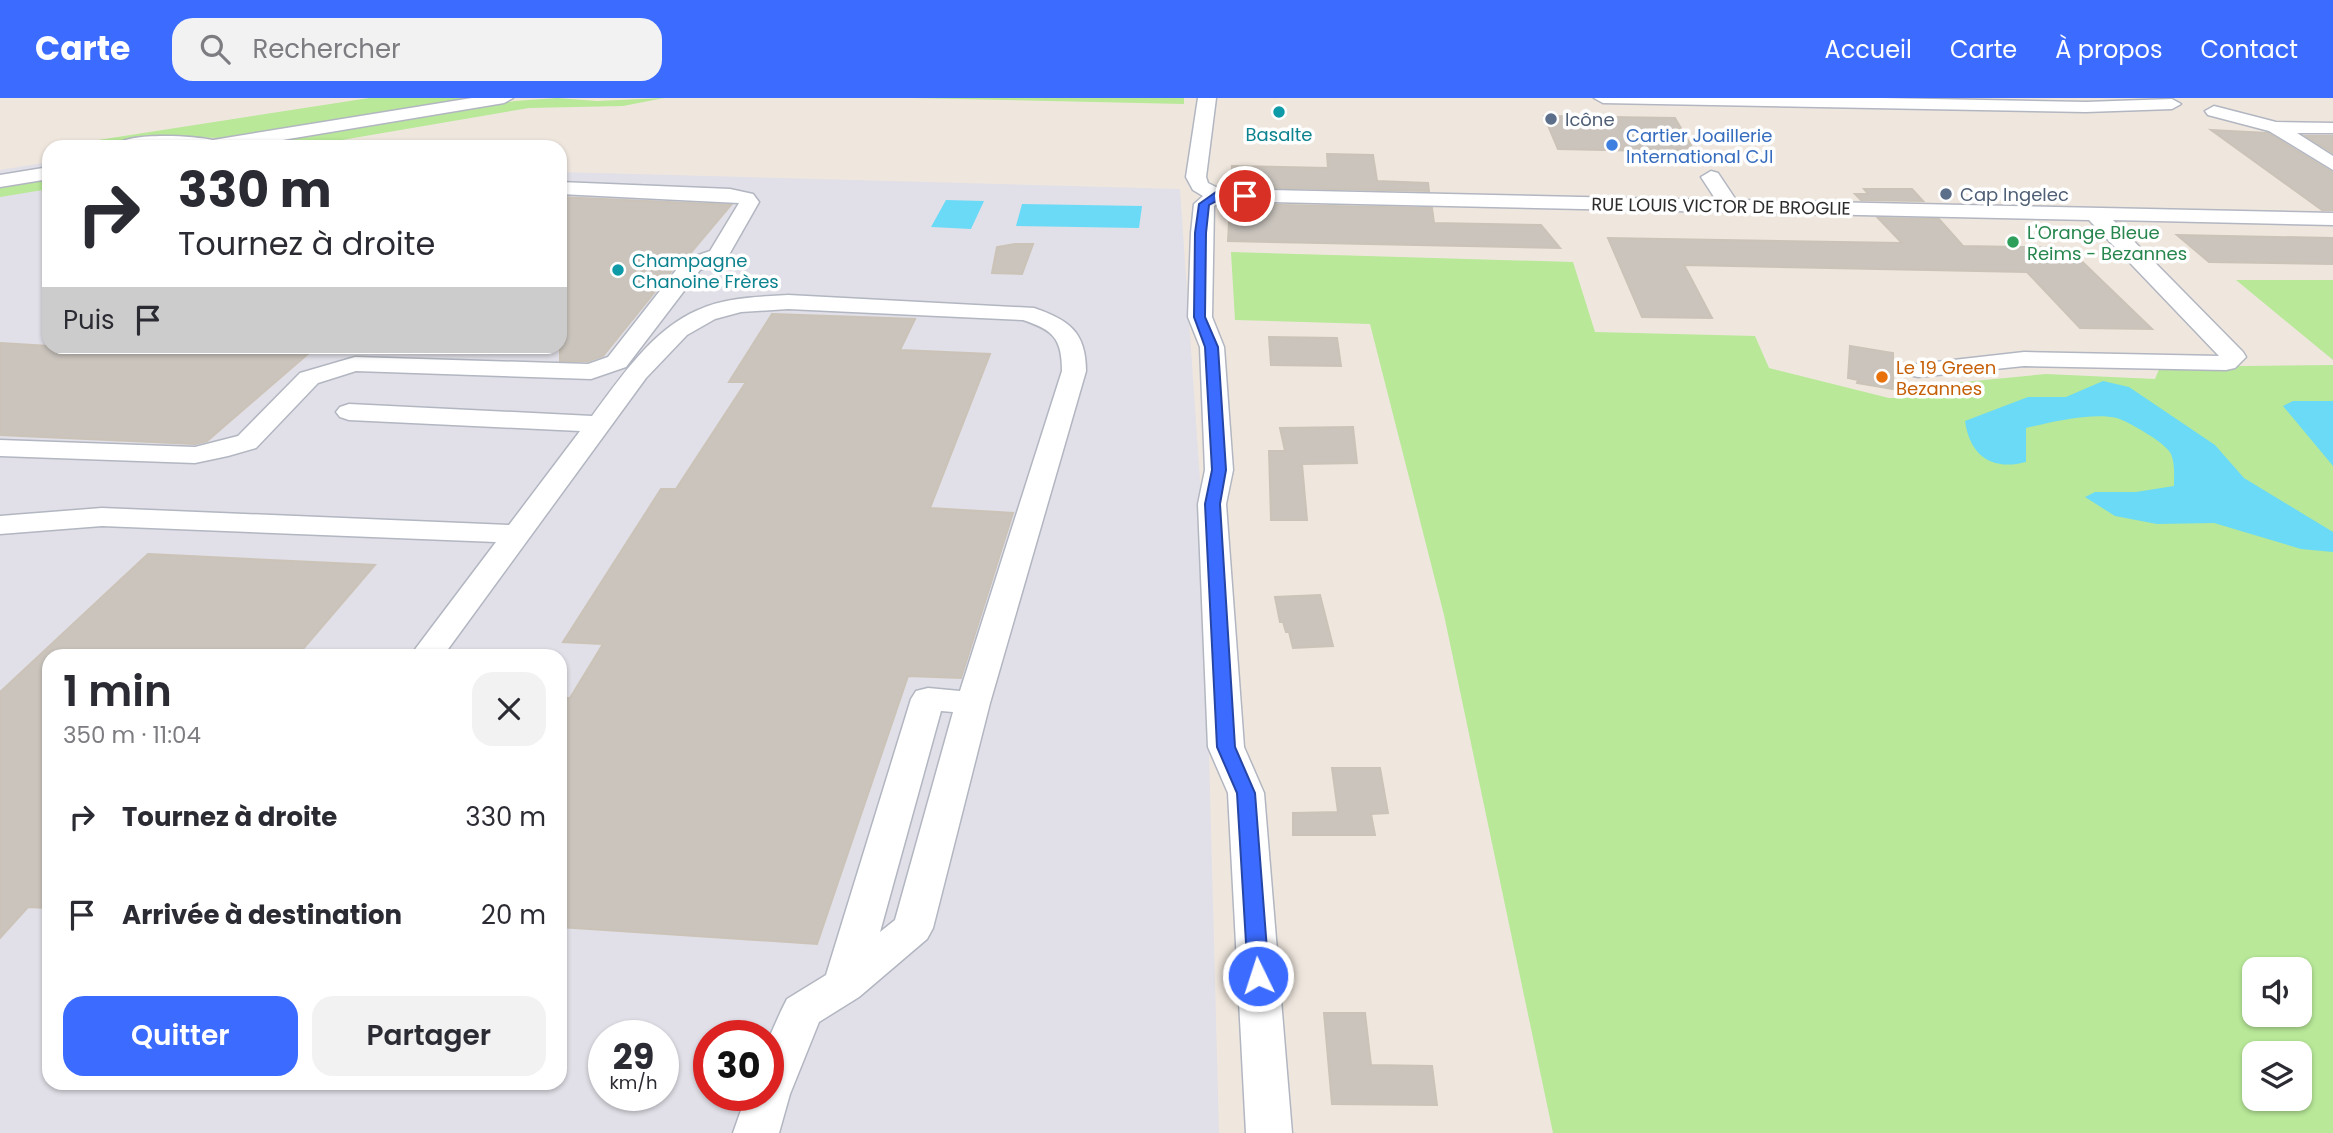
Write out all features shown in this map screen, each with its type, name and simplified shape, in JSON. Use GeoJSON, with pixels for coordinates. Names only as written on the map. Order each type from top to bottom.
{"type":"FeatureCollection","features":[{"type":"Feature","properties":{"kind":"street"},"geometry":{"type":"LineString","coordinates":[[247,140],[504,98]]}},
{"type":"Feature","properties":{"kind":"street"},"geometry":{"type":"LineString","coordinates":[[1207,98],[1196,177],[1200,186],[1216,195],[1204,204],[1200,233],[1200,317],[1212,347],[1219,470],[1212,504],[1226,747],[1246,793],[1269,1133]]}},
{"type":"Feature","properties":{"kind":"street"},"geometry":{"type":"LineString","coordinates":[[1603,98],[1925,101],[2004,114],[2078,116],[2093,113],[2098,107],[2204,103],[2275,127],[2333,164]]}},
{"type":"Feature","properties":{"kind":"street"},"geometry":{"type":"LineString","coordinates":[[2275,127],[2333,128]]}},
{"type":"Feature","properties":{"kind":"street"},"geometry":{"type":"LineString","coordinates":[[0,165],[42,159]]}},
{"type":"Feature","properties":{"kind":"street"},"geometry":{"type":"LineString","coordinates":[[0,180],[42,173]]}},
{"type":"Feature","properties":{"kind":"street"},"geometry":{"type":"LineString","coordinates":[[1711,177],[1730,206]]}},
{"type":"Feature","properties":{"kind":"street"},"geometry":{"type":"LineString","coordinates":[[0,448],[195,455],[228,448],[247,442],[309,378],[355,364],[591,372],[607,368],[617,362],[692,265],[718,255],[749,202],[746,198],[730,195],[567,188]]}},
{"type":"Feature","properties":{"kind":"street","name":"RUE LOUIS VICTOR DE BROGLIE"},"geometry":{"type":"LineString","coordinates":[[1216,195],[1544,212],[1730,206],[2333,219]]}},
{"type":"Feature","properties":{"kind":"street"},"geometry":{"type":"LineString","coordinates":[[1918,370],[2024,359],[2226,363],[2234,357],[2095,214]]}},
{"type":"Feature","properties":{"kind":"street"},"geometry":{"type":"LineString","coordinates":[[431,649],[637,373],[679,330],[707,314],[740,305],[788,302],[1026,313],[1054,322],[1066,334],[1076,350],[1074,371],[973,703],[913,928],[844,985],[802,1010],[784,1054]]}},
{"type":"Feature","properties":{"kind":"street"},"geometry":{"type":"LineString","coordinates":[[349,412],[599,424]]}},
{"type":"Feature","properties":{"kind":"street"},"geometry":{"type":"LineString","coordinates":[[0,525],[102,517],[518,534]]}},
{"type":"Feature","properties":{"kind":"street"},"geometry":{"type":"LineString","coordinates":[[844,985],[928,699],[973,703]]}},
{"type":"Feature","properties":{"kind":"street"},"geometry":{"type":"LineString","coordinates":[[756,1133],[763,1111]]}},
{"type":"Feature","properties":{"kind":"shaded area"},"geometry":{"type":"Polygon","coordinates":[[[42,163],[42,354],[567,354],[567,172],[1180,189],[1203,524],[1219,1133],[0,1133],[0,170],[42,163]]]}},
{"type":"Feature","properties":{"kind":"green space"},"geometry":{"type":"Polygon","coordinates":[[[369,98],[475,98],[224,138],[98,140],[369,98]]]}},
{"type":"Feature","properties":{"kind":"green space"},"geometry":{"type":"Polygon","coordinates":[[[557,98],[597,101],[664,98],[623,106],[529,108],[342,140],[278,140],[515,101],[557,98]]]}},
{"type":"Feature","properties":{"kind":"green space"},"geometry":{"type":"Polygon","coordinates":[[[912,98],[1184,98],[1184,104],[912,98]]]}},
{"type":"Feature","properties":{"kind":"green space"},"geometry":{"type":"Polygon","coordinates":[[[42,180],[42,190],[0,197],[0,188],[42,180]]]}},
{"type":"Feature","properties":{"kind":"green space"},"geometry":{"type":"Polygon","coordinates":[[[1231,252],[1573,262],[1595,332],[1755,336],[1769,368],[1889,398],[1953,398],[1953,383],[2046,374],[2155,379],[2160,367],[2333,365],[2333,1133],[1553,1133],[1444,615],[1370,324],[1235,320],[1231,252]]]}},
{"type":"Feature","properties":{"kind":"green space"},"geometry":{"type":"Polygon","coordinates":[[[2236,280],[2333,280],[2333,360],[2236,280]]]}},
{"type":"Feature","properties":{"kind":"water"},"geometry":{"type":"Polygon","coordinates":[[[946,200],[984,201],[971,229],[931,227],[946,200]]]}},
{"type":"Feature","properties":{"kind":"water"},"geometry":{"type":"Polygon","coordinates":[[[1022,204],[1142,206],[1139,228],[1016,226],[1022,204]]]}},
{"type":"Feature","properties":{"kind":"water"},"geometry":{"type":"Polygon","coordinates":[[[2103,381],[2129,387],[2215,445],[2244,478],[2333,532],[2333,552],[2301,549],[2214,523],[2157,524],[2115,516],[2085,497],[2095,492],[2136,492],[2174,486],[2173,462],[2168,449],[2147,433],[2117,418],[2084,417],[2026,428],[2026,462],[1993,462],[1978,452],[1972,443],[1965,421],[2028,397],[2066,397],[2103,381]]]}},
{"type":"Feature","properties":{"kind":"water"},"geometry":{"type":"Polygon","coordinates":[[[2293,401],[2333,401],[2333,466],[2283,406],[2293,401]]]}},
{"type":"Feature","properties":{"kind":"building"},"geometry":{"type":"Polygon","coordinates":[[[1544,116],[1675,118],[1695,152],[1558,149],[1544,116]]]}},
{"type":"Feature","properties":{"kind":"building"},"geometry":{"type":"Polygon","coordinates":[[[2211,130],[2268,133],[2333,173],[2333,210],[2322,210],[2211,130]]]}},
{"type":"Feature","properties":{"kind":"building"},"geometry":{"type":"Polygon","coordinates":[[[2306,136],[2333,136],[2333,153],[2306,136]]]}},
{"type":"Feature","properties":{"kind":"building"},"geometry":{"type":"Polygon","coordinates":[[[1327,154],[1373,155],[1377,181],[1428,183],[1429,191],[1231,187],[1232,166],[1328,168],[1327,154]]]}},
{"type":"Feature","properties":{"kind":"building"},"geometry":{"type":"Polygon","coordinates":[[[1864,189],[1912,189],[1923,201],[1861,200],[1855,194],[1868,194],[1864,189]]]}},
{"type":"Feature","properties":{"kind":"building"},"geometry":{"type":"Polygon","coordinates":[[[567,197],[731,205],[688,256],[682,258],[603,356],[588,361],[560,361],[560,354],[567,354],[567,197]]]}},
{"type":"Feature","properties":{"kind":"building"},"geometry":{"type":"Polygon","coordinates":[[[1230,204],[1432,208],[1434,223],[1541,225],[1560,248],[1228,241],[1230,204]]]}},
{"type":"Feature","properties":{"kind":"building"},"geometry":{"type":"Polygon","coordinates":[[[1878,218],[1939,219],[1963,246],[2068,248],[2152,329],[2080,328],[2027,272],[1684,265],[1712,318],[1642,317],[1608,238],[1902,243],[1878,218]]]}},
{"type":"Feature","properties":{"kind":"building"},"geometry":{"type":"Polygon","coordinates":[[[2177,235],[2333,238],[2333,264],[2209,262],[2177,235]]]}},
{"type":"Feature","properties":{"kind":"building"},"geometry":{"type":"Polygon","coordinates":[[[1033,244],[1022,274],[992,273],[997,247],[1033,244]]]}},
{"type":"Feature","properties":{"kind":"building"},"geometry":{"type":"Polygon","coordinates":[[[772,314],[915,319],[900,350],[990,354],[930,508],[1013,513],[961,678],[908,676],[817,944],[567,927],[567,698],[570,698],[603,644],[563,642],[661,489],[676,489],[746,382],[729,382],[772,314]]]}},
{"type":"Feature","properties":{"kind":"building"},"geometry":{"type":"Polygon","coordinates":[[[1269,337],[1337,338],[1341,366],[1271,365],[1269,337]]]}},
{"type":"Feature","properties":{"kind":"building"},"geometry":{"type":"Polygon","coordinates":[[[0,343],[42,346],[42,354],[308,354],[207,441],[195,444],[0,435],[0,343]]]}},
{"type":"Feature","properties":{"kind":"building"},"geometry":{"type":"Polygon","coordinates":[[[1850,346],[1893,353],[1893,389],[1857,383],[1858,380],[1848,378],[1850,346]]]}},
{"type":"Feature","properties":{"kind":"building"},"geometry":{"type":"Polygon","coordinates":[[[1353,427],[1357,463],[1302,464],[1307,520],[1271,520],[1269,451],[1285,451],[1280,428],[1353,427]]]}},
{"type":"Feature","properties":{"kind":"building"},"geometry":{"type":"Polygon","coordinates":[[[148,554],[375,565],[303,649],[46,649],[148,554]]]}},
{"type":"Feature","properties":{"kind":"building"},"geometry":{"type":"Polygon","coordinates":[[[1320,595],[1333,646],[1293,648],[1289,632],[1286,632],[1283,622],[1280,622],[1275,597],[1320,595]]]}},
{"type":"Feature","properties":{"kind":"building"},"geometry":{"type":"Polygon","coordinates":[[[42,653],[42,908],[28,907],[0,938],[0,692],[42,653]]]}},
{"type":"Feature","properties":{"kind":"building"},"geometry":{"type":"Polygon","coordinates":[[[1332,768],[1380,768],[1388,813],[1371,814],[1375,835],[1293,835],[1293,813],[1338,812],[1332,768]]]}},
{"type":"Feature","properties":{"kind":"building"},"geometry":{"type":"Polygon","coordinates":[[[1324,1013],[1365,1013],[1371,1065],[1432,1066],[1437,1105],[1332,1104],[1324,1013]]]}},
{"type":"Feature","properties":{"kind":"place","name":"Basalte"},"geometry":{"type":"Point","coordinates":[1279,112]}},
{"type":"Feature","properties":{"kind":"place","name":"Icône"},"geometry":{"type":"Point","coordinates":[1551,119]}},
{"type":"Feature","properties":{"kind":"place","name":"Cartier Joaillerie International CJI"},"geometry":{"type":"Point","coordinates":[1612,145]}},
{"type":"Feature","properties":{"kind":"place","name":"Cap Ingelec"},"geometry":{"type":"Point","coordinates":[1946,194]}},
{"type":"Feature","properties":{"kind":"place","name":"L'Orange Bleue Reims - Bezannes"},"geometry":{"type":"Point","coordinates":[2013,242]}},
{"type":"Feature","properties":{"kind":"place","name":"Champagne Chanoine Frères"},"geometry":{"type":"Point","coordinates":[618,270]}},
{"type":"Feature","properties":{"kind":"place","name":"Le 19 Green Bezannes"},"geometry":{"type":"Point","coordinates":[1882,377]}},
{"type":"Feature","properties":{"kind":"route"},"geometry":{"type":"LineString","coordinates":[[1245,196],[1216,195],[1204,204],[1200,233],[1200,317],[1212,347],[1219,470],[1212,504],[1226,747],[1246,793],[1258,976]]}}]}
